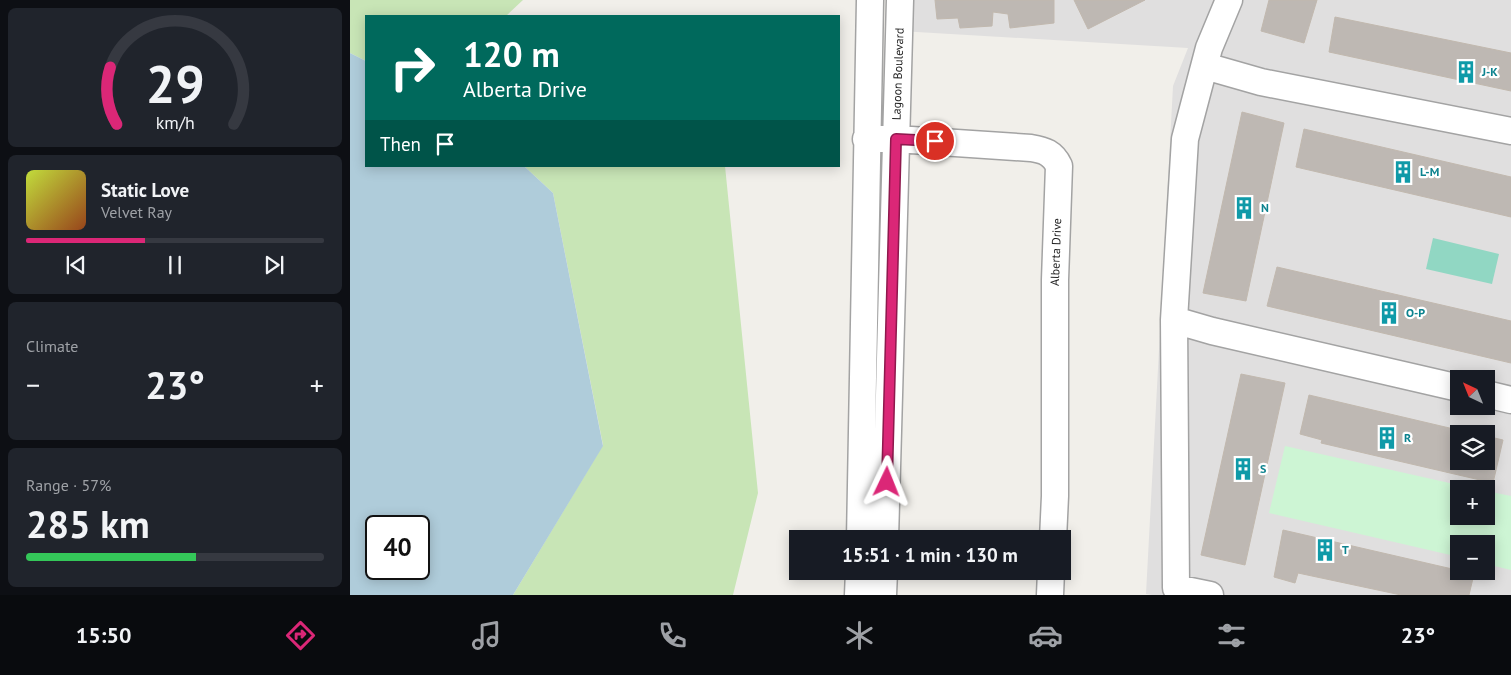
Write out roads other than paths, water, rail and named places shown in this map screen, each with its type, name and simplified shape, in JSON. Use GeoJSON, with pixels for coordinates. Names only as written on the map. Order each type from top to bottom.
{"type":"FeatureCollection","features":[{"type":"Feature","properties":{"kind":"street"},"geometry":{"type":"LineString","coordinates":[[860,530],[870,0]]}},
{"type":"Feature","properties":{"kind":"street","name":"Lagoon Boulevard"},"geometry":{"type":"LineString","coordinates":[[885,530],[900,0]]}},
{"type":"Feature","properties":{"kind":"street"},"geometry":{"type":"LineString","coordinates":[[1210,595],[1176,588],[1174,320],[1186,139],[1210,48],[1229,0]]}},
{"type":"Feature","properties":{"kind":"street"},"geometry":{"type":"LineString","coordinates":[[1205,66],[1261,82],[1511,131]]}},
{"type":"Feature","properties":{"kind":"street","name":"Alberta Drive"},"geometry":{"type":"LineString","coordinates":[[866,139],[896,139],[1039,150],[1052,155],[1059,166],[1055,280],[1053,530]]}},
{"type":"Feature","properties":{"kind":"street"},"geometry":{"type":"LineString","coordinates":[[1174,320],[1212,331],[1450,386]]}},
{"type":"Feature","properties":{"kind":"street"},"geometry":{"type":"LineString","coordinates":[[1495,396],[1511,400]]}},
{"type":"Feature","properties":{"kind":"street"},"geometry":{"type":"LineString","coordinates":[[858,595],[859,580]]}},
{"type":"Feature","properties":{"kind":"street"},"geometry":{"type":"LineString","coordinates":[[883,595],[884,580]]}},
{"type":"Feature","properties":{"kind":"street"},"geometry":{"type":"LineString","coordinates":[[1050,595],[1051,580]]}},
{"type":"Feature","properties":{"kind":"water"},"geometry":{"type":"Polygon","coordinates":[[[350,53],[365,60],[365,167],[525,167],[553,193],[603,446],[513,595],[350,595],[350,53]]]}},
{"type":"Feature","properties":{"kind":"place","name":"J-K"},"geometry":{"type":"Point","coordinates":[1466,72]}},
{"type":"Feature","properties":{"kind":"place","name":"L-M"},"geometry":{"type":"Point","coordinates":[1403,172]}},
{"type":"Feature","properties":{"kind":"place","name":"N"},"geometry":{"type":"Point","coordinates":[1244,208]}},
{"type":"Feature","properties":{"kind":"place","name":"O-P"},"geometry":{"type":"Point","coordinates":[1389,313]}},
{"type":"Feature","properties":{"kind":"place","name":"R"},"geometry":{"type":"Point","coordinates":[1387,438]}},
{"type":"Feature","properties":{"kind":"place","name":"S"},"geometry":{"type":"Point","coordinates":[1243,469]}},
{"type":"Feature","properties":{"kind":"place","name":"T"},"geometry":{"type":"Point","coordinates":[1325,550]}}]}
